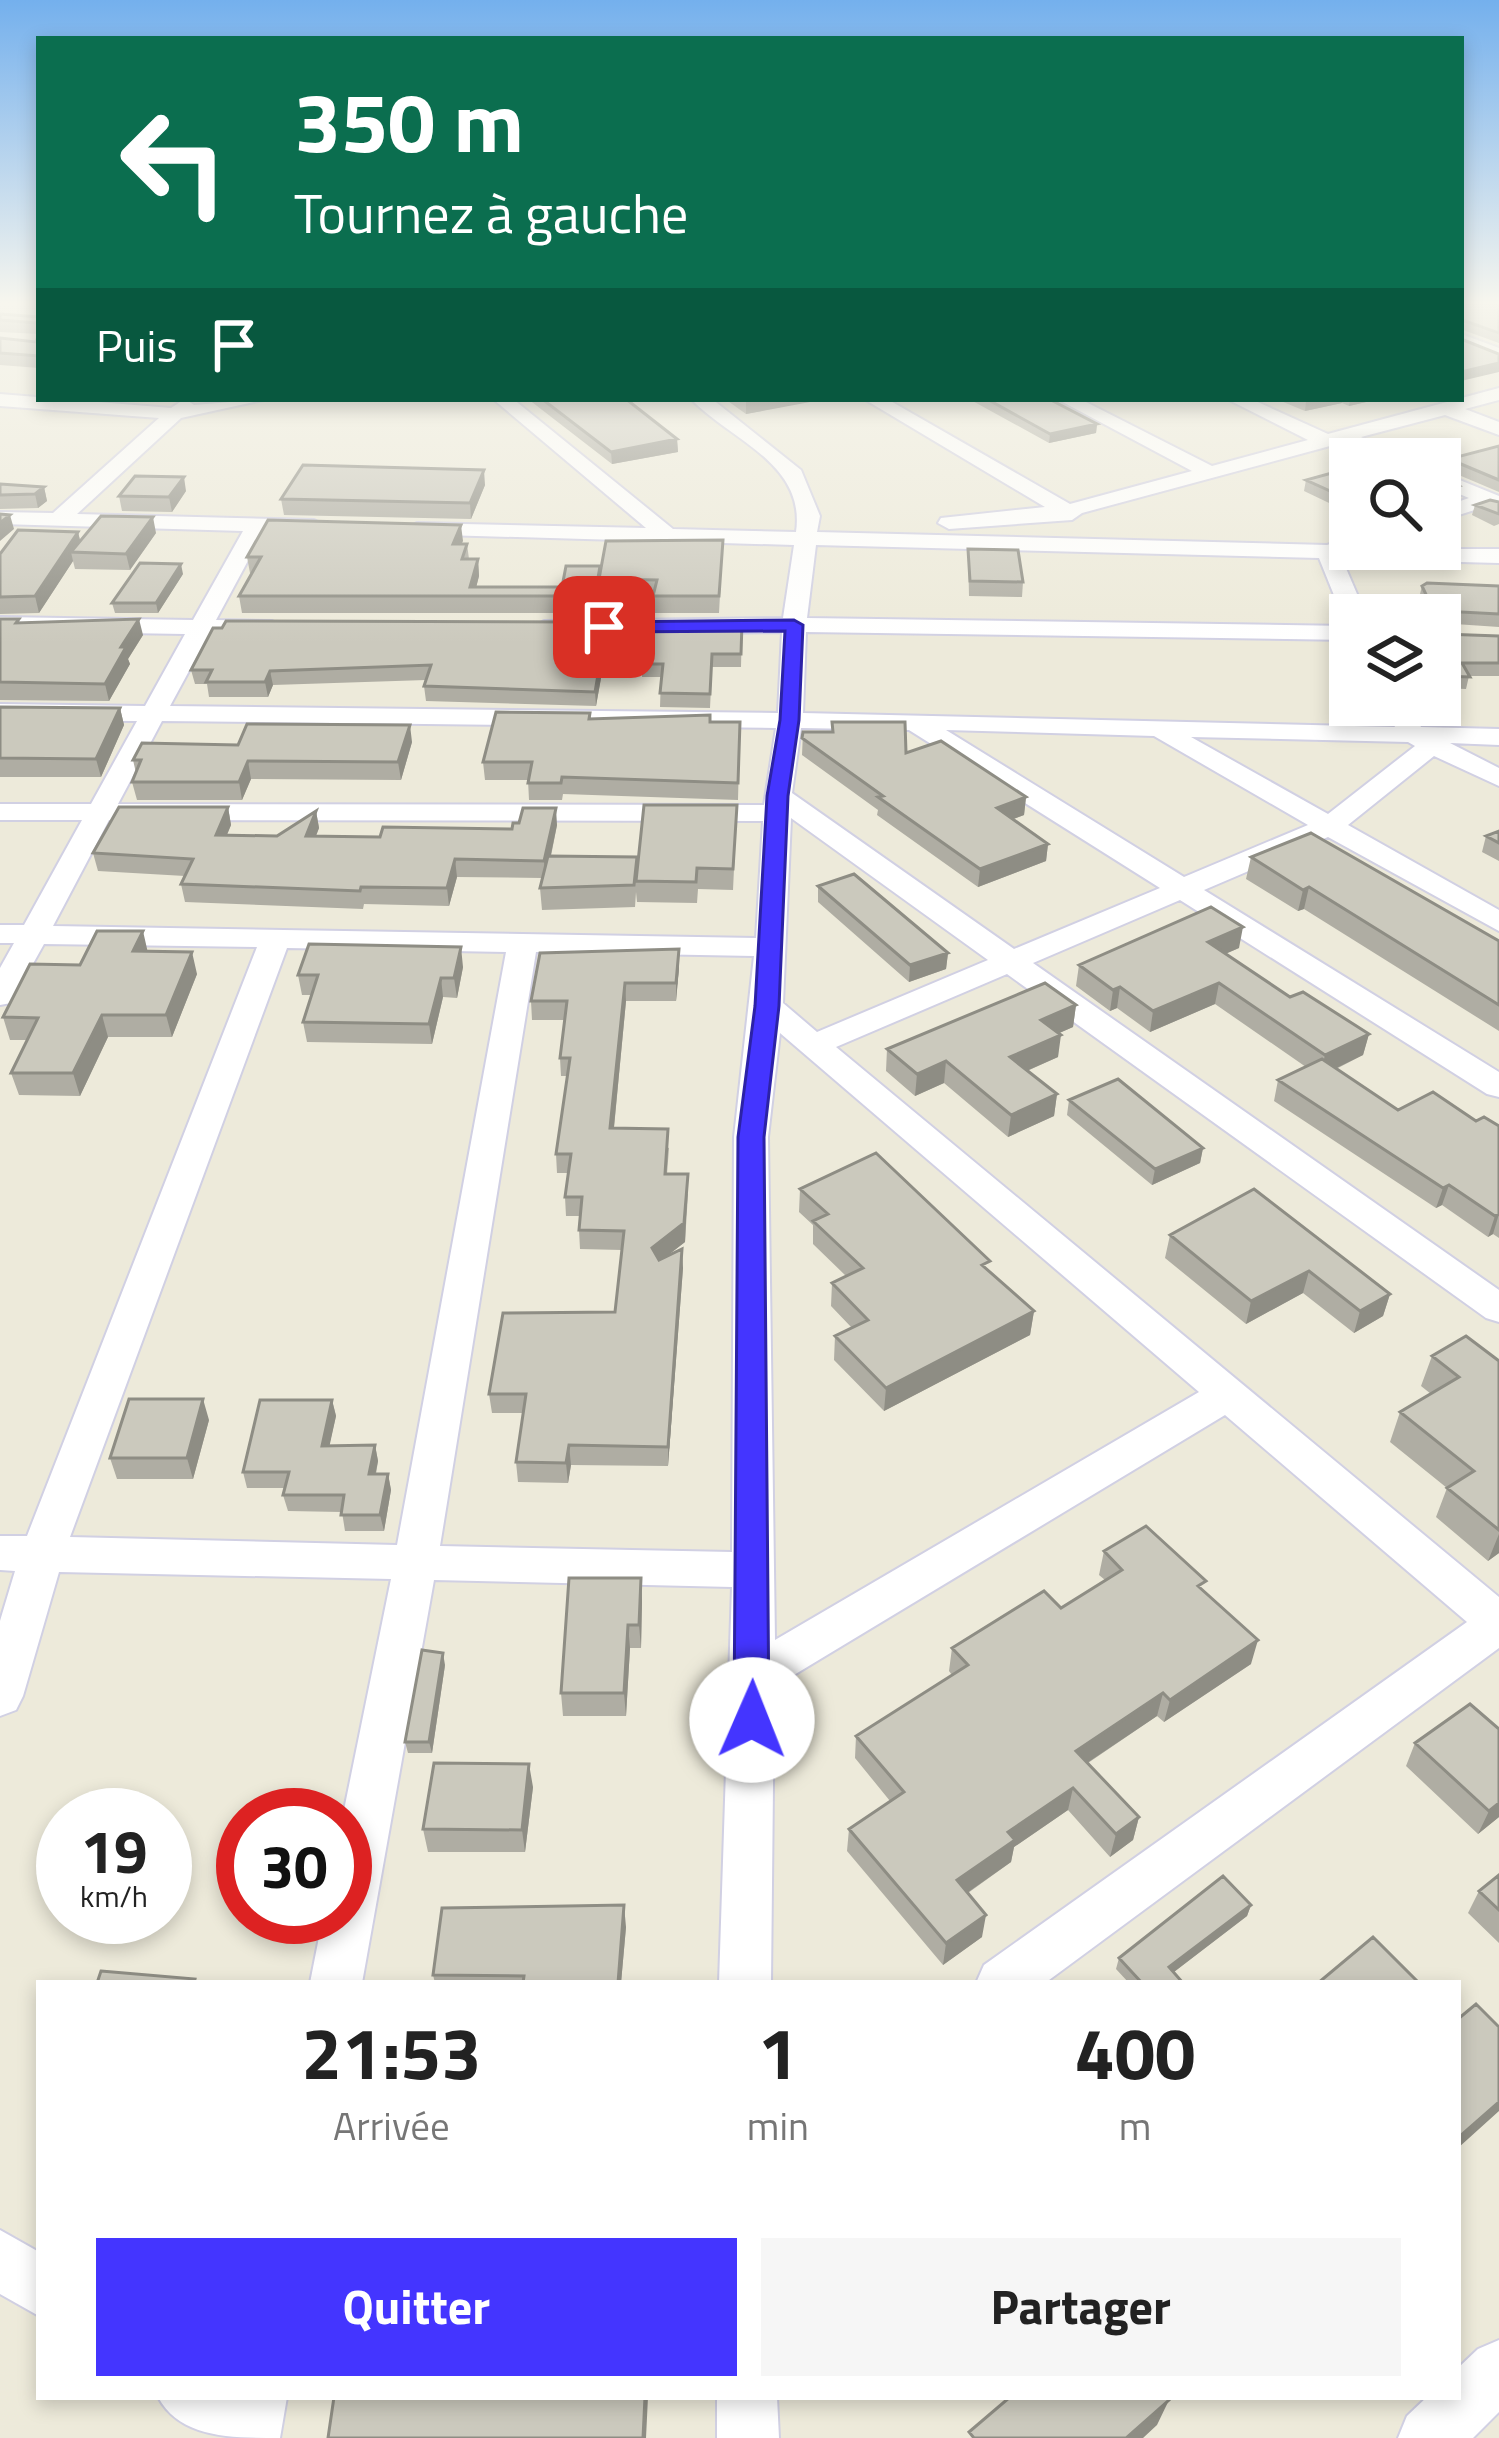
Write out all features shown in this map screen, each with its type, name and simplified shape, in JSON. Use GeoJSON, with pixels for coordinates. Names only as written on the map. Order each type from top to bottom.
{"type":"FeatureCollection","features":[{"type":"Feature","properties":{"kind":"street"},"geometry":{"type":"LineString","coordinates":[[59,519],[171,416]]}},
{"type":"Feature","properties":{"kind":"street"},"geometry":{"type":"LineString","coordinates":[[522,416],[667,535]]}},
{"type":"Feature","properties":{"kind":"street"},"geometry":{"type":"LineString","coordinates":[[723,416],[774,454],[794,474],[805,496],[790,720],[777,805],[772,947],[751,1137],[754,1570],[745,1980]]}},
{"type":"Feature","properties":{"kind":"street"},"geometry":{"type":"LineString","coordinates":[[902,416],[1126,547]]}},
{"type":"Feature","properties":{"kind":"street"},"geometry":{"type":"LineString","coordinates":[[1099,416],[1209,472]]}},
{"type":"Feature","properties":{"kind":"street"},"geometry":{"type":"LineString","coordinates":[[1278,416],[1333,438]]}},
{"type":"Feature","properties":{"kind":"street"},"geometry":{"type":"LineString","coordinates":[[1339,438],[1417,416]]}},
{"type":"Feature","properties":{"kind":"street"},"geometry":{"type":"LineString","coordinates":[[1463,416],[1499,430]]}},
{"type":"Feature","properties":{"kind":"street"},"geometry":{"type":"LineString","coordinates":[[805,538],[1067,511],[1329,441]]}},
{"type":"Feature","properties":{"kind":"street"},"geometry":{"type":"LineString","coordinates":[[1461,487],[1494,501]]}},
{"type":"Feature","properties":{"kind":"street"},"geometry":{"type":"LineString","coordinates":[[1461,510],[1494,501]]}},
{"type":"Feature","properties":{"kind":"street"},"geometry":{"type":"LineString","coordinates":[[0,518],[348,527]]}},
{"type":"Feature","properties":{"kind":"street"},"geometry":{"type":"LineString","coordinates":[[0,996],[257,524]]}},
{"type":"Feature","properties":{"kind":"street"},"geometry":{"type":"LineString","coordinates":[[394,528],[1329,548]]}},
{"type":"Feature","properties":{"kind":"street"},"geometry":{"type":"LineString","coordinates":[[1461,554],[1499,556]]}},
{"type":"Feature","properties":{"kind":"street"},"geometry":{"type":"LineString","coordinates":[[0,624],[295,628]]}},
{"type":"Feature","properties":{"kind":"street"},"geometry":{"type":"LineString","coordinates":[[508,628],[794,625],[1329,633]]}},
{"type":"Feature","properties":{"kind":"street"},"geometry":{"type":"LineString","coordinates":[[0,712],[915,722],[1422,739],[1499,737]]}},
{"type":"Feature","properties":{"kind":"street"},"geometry":{"type":"LineString","coordinates":[[915,722],[1499,1087]]}},
{"type":"Feature","properties":{"kind":"street"},"geometry":{"type":"LineString","coordinates":[[1412,726],[1422,739],[1499,778]]}},
{"type":"Feature","properties":{"kind":"street"},"geometry":{"type":"LineString","coordinates":[[1161,730],[1499,922]]}},
{"type":"Feature","properties":{"kind":"street"},"geometry":{"type":"LineString","coordinates":[[813,1045],[1330,826],[1422,739]]}},
{"type":"Feature","properties":{"kind":"street"},"geometry":{"type":"LineString","coordinates":[[0,812],[777,805],[1010,962],[1499,1310]]}},
{"type":"Feature","properties":{"kind":"street"},"geometry":{"type":"LineString","coordinates":[[0,934],[772,947]]}},
{"type":"Feature","properties":{"kind":"street"},"geometry":{"type":"LineString","coordinates":[[0,1696],[21,1553],[275,939]]}},
{"type":"Feature","properties":{"kind":"street"},"geometry":{"type":"LineString","coordinates":[[337,1980],[416,1561],[523,942]]}},
{"type":"Feature","properties":{"kind":"street"},"geometry":{"type":"LineString","coordinates":[[767,1006],[1499,1623],[1006,1980]]}},
{"type":"Feature","properties":{"kind":"street"},"geometry":{"type":"LineString","coordinates":[[753,1676],[1228,1394]]}},
{"type":"Feature","properties":{"kind":"street"},"geometry":{"type":"LineString","coordinates":[[21,1553],[754,1570]]}},
{"type":"Feature","properties":{"kind":"street"},"geometry":{"type":"LineString","coordinates":[[0,2259],[36,2285]]}},
{"type":"Feature","properties":{"kind":"street"},"geometry":{"type":"LineString","coordinates":[[1429,2438],[1499,2370]]}},
{"type":"Feature","properties":{"kind":"street"},"geometry":{"type":"LineString","coordinates":[[192,2400],[247,2438],[256,2400]]}},
{"type":"Feature","properties":{"kind":"street"},"geometry":{"type":"LineString","coordinates":[[747,2400],[748,2438]]}},
{"type":"Feature","properties":{"kind":"building"},"geometry":{"type":"Polygon","coordinates":[[[564,416],[647,416],[677,439],[611,452],[564,416]]]}},
{"type":"Feature","properties":{"kind":"building"},"geometry":{"type":"Polygon","coordinates":[[[1017,416],[1081,416],[1097,424],[1050,434],[1017,416]]]}},
{"type":"Feature","properties":{"kind":"building"},"geometry":{"type":"Polygon","coordinates":[[[1499,446],[1499,480],[1461,464],[1461,456],[1499,446]]]}},
{"type":"Feature","properties":{"kind":"building"},"geometry":{"type":"Polygon","coordinates":[[[303,465],[484,470],[470,503],[281,499],[303,465]]]}},
{"type":"Feature","properties":{"kind":"building"},"geometry":{"type":"Polygon","coordinates":[[[1329,474],[1329,490],[1306,480],[1329,474]]]}},
{"type":"Feature","properties":{"kind":"building"},"geometry":{"type":"Polygon","coordinates":[[[135,476],[184,477],[169,497],[119,496],[135,476]]]}},
{"type":"Feature","properties":{"kind":"building"},"geometry":{"type":"Polygon","coordinates":[[[0,484],[44,487],[35,494],[0,495],[0,484]]]}},
{"type":"Feature","properties":{"kind":"building"},"geometry":{"type":"Polygon","coordinates":[[[1499,502],[1499,514],[1475,505],[1499,502]]]}},
{"type":"Feature","properties":{"kind":"building"},"geometry":{"type":"Polygon","coordinates":[[[101,516],[153,517],[126,554],[71,552],[101,516]]]}},
{"type":"Feature","properties":{"kind":"building"},"geometry":{"type":"Polygon","coordinates":[[[268,520],[461,525],[453,544],[467,544],[462,559],[478,559],[470,587],[562,587],[566,566],[600,566],[595,596],[239,596],[261,557],[247,557],[268,520]]]}},
{"type":"Feature","properties":{"kind":"building"},"geometry":{"type":"Polygon","coordinates":[[[18,530],[78,532],[35,596],[0,597],[0,554],[18,530]]]}},
{"type":"Feature","properties":{"kind":"building"},"geometry":{"type":"Polygon","coordinates":[[[723,540],[719,596],[653,596],[657,580],[599,579],[606,541],[723,540]]]}},
{"type":"Feature","properties":{"kind":"building"},"geometry":{"type":"Polygon","coordinates":[[[968,549],[1018,550],[1023,582],[970,581],[968,549]]]}},
{"type":"Feature","properties":{"kind":"building"},"geometry":{"type":"Polygon","coordinates":[[[140,563],[181,564],[156,603],[112,603],[140,563]]]}},
{"type":"Feature","properties":{"kind":"building"},"geometry":{"type":"Polygon","coordinates":[[[1422,586],[1499,586],[1499,614],[1461,612],[1461,594],[1426,594],[1422,586]]]}},
{"type":"Feature","properties":{"kind":"building"},"geometry":{"type":"Polygon","coordinates":[[[0,619],[19,619],[16,623],[139,619],[105,684],[0,682],[0,619]]]}},
{"type":"Feature","properties":{"kind":"building"},"geometry":{"type":"Polygon","coordinates":[[[226,621],[590,622],[585,652],[602,652],[595,692],[424,686],[431,665],[270,671],[265,682],[206,682],[212,670],[191,670],[213,628],[222,628],[226,621]]]}},
{"type":"Feature","properties":{"kind":"building"},"geometry":{"type":"Polygon","coordinates":[[[649,623],[742,623],[741,654],[712,654],[710,694],[660,693],[663,664],[642,664],[649,623]]]}},
{"type":"Feature","properties":{"kind":"building"},"geometry":{"type":"Polygon","coordinates":[[[1461,635],[1499,636],[1499,663],[1462,663],[1470,677],[1461,677],[1461,635]]]}},
{"type":"Feature","properties":{"kind":"building"},"geometry":{"type":"Polygon","coordinates":[[[0,707],[120,708],[96,759],[0,758],[0,707]]]}},
{"type":"Feature","properties":{"kind":"building"},"geometry":{"type":"Polygon","coordinates":[[[496,712],[590,713],[589,719],[710,715],[710,722],[740,722],[738,783],[562,777],[561,783],[528,783],[532,762],[483,762],[496,712]]]}},
{"type":"Feature","properties":{"kind":"building"},"geometry":{"type":"Polygon","coordinates":[[[832,722],[905,722],[906,753],[941,741],[1026,797],[997,808],[1048,844],[980,869],[802,738],[803,732],[833,732],[832,722]]]}},
{"type":"Feature","properties":{"kind":"building"},"geometry":{"type":"Polygon","coordinates":[[[247,724],[410,725],[398,762],[248,761],[239,782],[132,782],[141,760],[133,760],[142,743],[238,745],[247,724]]]}},
{"type":"Feature","properties":{"kind":"building"},"geometry":{"type":"Polygon","coordinates":[[[644,805],[737,805],[733,869],[697,868],[696,882],[636,881],[644,805]]]}},
{"type":"Feature","properties":{"kind":"building"},"geometry":{"type":"Polygon","coordinates":[[[119,807],[228,807],[216,835],[277,836],[316,811],[306,836],[380,837],[383,827],[512,829],[523,808],[556,808],[544,861],[455,859],[447,888],[361,887],[360,891],[181,884],[193,859],[93,853],[119,807]]]}},
{"type":"Feature","properties":{"kind":"building"},"geometry":{"type":"Polygon","coordinates":[[[1311,833],[1499,941],[1499,1005],[1309,887],[1303,890],[1251,857],[1311,833]]]}},
{"type":"Feature","properties":{"kind":"building"},"geometry":{"type":"Polygon","coordinates":[[[548,856],[637,857],[634,885],[540,888],[548,856]]]}},
{"type":"Feature","properties":{"kind":"building"},"geometry":{"type":"Polygon","coordinates":[[[854,874],[948,953],[910,965],[818,886],[854,874]]]}},
{"type":"Feature","properties":{"kind":"building"},"geometry":{"type":"Polygon","coordinates":[[[1211,907],[1243,927],[1208,942],[1290,997],[1303,992],[1369,1034],[1325,1055],[1219,983],[1153,1011],[1079,965],[1211,907]]]}},
{"type":"Feature","properties":{"kind":"building"},"geometry":{"type":"Polygon","coordinates":[[[97,931],[143,931],[133,951],[192,952],[166,1015],[102,1015],[73,1073],[11,1073],[38,1018],[3,1017],[30,964],[80,965],[97,931]]]}},
{"type":"Feature","properties":{"kind":"building"},"geometry":{"type":"Polygon","coordinates":[[[309,944],[461,947],[454,978],[441,978],[429,1024],[303,1022],[318,975],[298,975],[309,944]]]}},
{"type":"Feature","properties":{"kind":"building"},"geometry":{"type":"Polygon","coordinates":[[[679,949],[676,983],[625,983],[610,1128],[668,1129],[665,1174],[688,1174],[684,1223],[652,1248],[659,1260],[682,1249],[668,1447],[569,1445],[566,1463],[516,1462],[526,1394],[489,1394],[503,1313],[615,1312],[624,1231],[579,1230],[582,1197],[565,1197],[571,1154],[556,1154],[570,1058],[560,1058],[567,1001],[531,1001],[540,953],[679,949]]]}},
{"type":"Feature","properties":{"kind":"building"},"geometry":{"type":"Polygon","coordinates":[[[1045,983],[1076,1005],[1041,1020],[1061,1035],[1010,1057],[1057,1094],[1011,1115],[946,1061],[917,1074],[887,1049],[1045,983]]]}},
{"type":"Feature","properties":{"kind":"building"},"geometry":{"type":"Polygon","coordinates":[[[1322,1059],[1398,1110],[1433,1092],[1476,1121],[1484,1117],[1499,1126],[1499,1214],[1495,1216],[1449,1185],[1443,1188],[1278,1080],[1322,1059]]]}},
{"type":"Feature","properties":{"kind":"building"},"geometry":{"type":"Polygon","coordinates":[[[1118,1079],[1203,1148],[1155,1169],[1069,1100],[1118,1079]]]}},
{"type":"Feature","properties":{"kind":"building"},"geometry":{"type":"Polygon","coordinates":[[[876,1153],[990,1261],[982,1265],[1034,1311],[886,1388],[835,1336],[868,1320],[832,1283],[863,1268],[813,1221],[828,1214],[800,1189],[876,1153]]]}},
{"type":"Feature","properties":{"kind":"building"},"geometry":{"type":"Polygon","coordinates":[[[1254,1189],[1390,1294],[1360,1311],[1309,1271],[1251,1301],[1170,1235],[1254,1189]]]}},
{"type":"Feature","properties":{"kind":"building"},"geometry":{"type":"Polygon","coordinates":[[[1466,1336],[1499,1361],[1499,1530],[1447,1488],[1474,1471],[1400,1412],[1459,1377],[1432,1356],[1466,1336]]]}},
{"type":"Feature","properties":{"kind":"building"},"geometry":{"type":"Polygon","coordinates":[[[129,1399],[203,1399],[187,1458],[110,1458],[129,1399]]]}},
{"type":"Feature","properties":{"kind":"building"},"geometry":{"type":"Polygon","coordinates":[[[260,1400],[332,1400],[322,1446],[375,1445],[369,1474],[388,1474],[380,1515],[341,1515],[344,1495],[283,1495],[289,1472],[243,1472],[260,1400]]]}},
{"type":"Feature","properties":{"kind":"building"},"geometry":{"type":"Polygon","coordinates":[[[1146,1526],[1206,1581],[1198,1586],[1258,1640],[1170,1700],[1163,1693],[1076,1751],[1139,1817],[1116,1834],[1073,1788],[1008,1832],[1015,1840],[957,1880],[986,1915],[946,1943],[849,1829],[904,1792],[856,1736],[968,1665],[952,1648],[1044,1591],[1061,1608],[1122,1570],[1104,1551],[1146,1526]]]}},
{"type":"Feature","properties":{"kind":"building"},"geometry":{"type":"Polygon","coordinates":[[[569,1578],[641,1578],[639,1625],[628,1625],[624,1693],[561,1693],[569,1578]]]}},
{"type":"Feature","properties":{"kind":"building"},"geometry":{"type":"Polygon","coordinates":[[[422,1650],[443,1653],[429,1742],[405,1742],[422,1650]]]}},
{"type":"Feature","properties":{"kind":"building"},"geometry":{"type":"Polygon","coordinates":[[[1470,1704],[1499,1729],[1499,1803],[1489,1811],[1415,1743],[1470,1704]]]}},
{"type":"Feature","properties":{"kind":"building"},"geometry":{"type":"Polygon","coordinates":[[[434,1763],[529,1764],[522,1830],[423,1829],[434,1763]]]}},
{"type":"Feature","properties":{"kind":"building"},"geometry":{"type":"Polygon","coordinates":[[[1499,1875],[1499,1910],[1479,1891],[1499,1875]]]}},
{"type":"Feature","properties":{"kind":"building"},"geometry":{"type":"Polygon","coordinates":[[[1223,1876],[1251,1905],[1169,1967],[1180,1980],[1139,1980],[1119,1958],[1223,1876]]]}},
{"type":"Feature","properties":{"kind":"building"},"geometry":{"type":"Polygon","coordinates":[[[624,1905],[618,1980],[433,1975],[442,1908],[624,1905]]]}},
{"type":"Feature","properties":{"kind":"building"},"geometry":{"type":"Polygon","coordinates":[[[1373,1937],[1416,1980],[1322,1980],[1373,1937]]]}},
{"type":"Feature","properties":{"kind":"building"},"geometry":{"type":"Polygon","coordinates":[[[101,1971],[195,1979],[195,1980],[98,1980],[101,1971]]]}},
{"type":"Feature","properties":{"kind":"building"},"geometry":{"type":"Polygon","coordinates":[[[1476,2004],[1499,2027],[1499,2102],[1461,2135],[1461,2016],[1476,2004]]]}},
{"type":"Feature","properties":{"kind":"building"},"geometry":{"type":"Polygon","coordinates":[[[334,2400],[645,2400],[643,2438],[328,2438],[334,2400]]]}},
{"type":"Feature","properties":{"kind":"building"},"geometry":{"type":"Polygon","coordinates":[[[1006,2400],[1169,2400],[1126,2438],[974,2438],[969,2432],[1006,2400]]]}},
{"type":"Feature","properties":{"kind":"route"},"geometry":{"type":"LineString","coordinates":[[604,627],[794,625],[790,720],[778,796],[772,947],[751,1137],[752,1720]]}}]}
